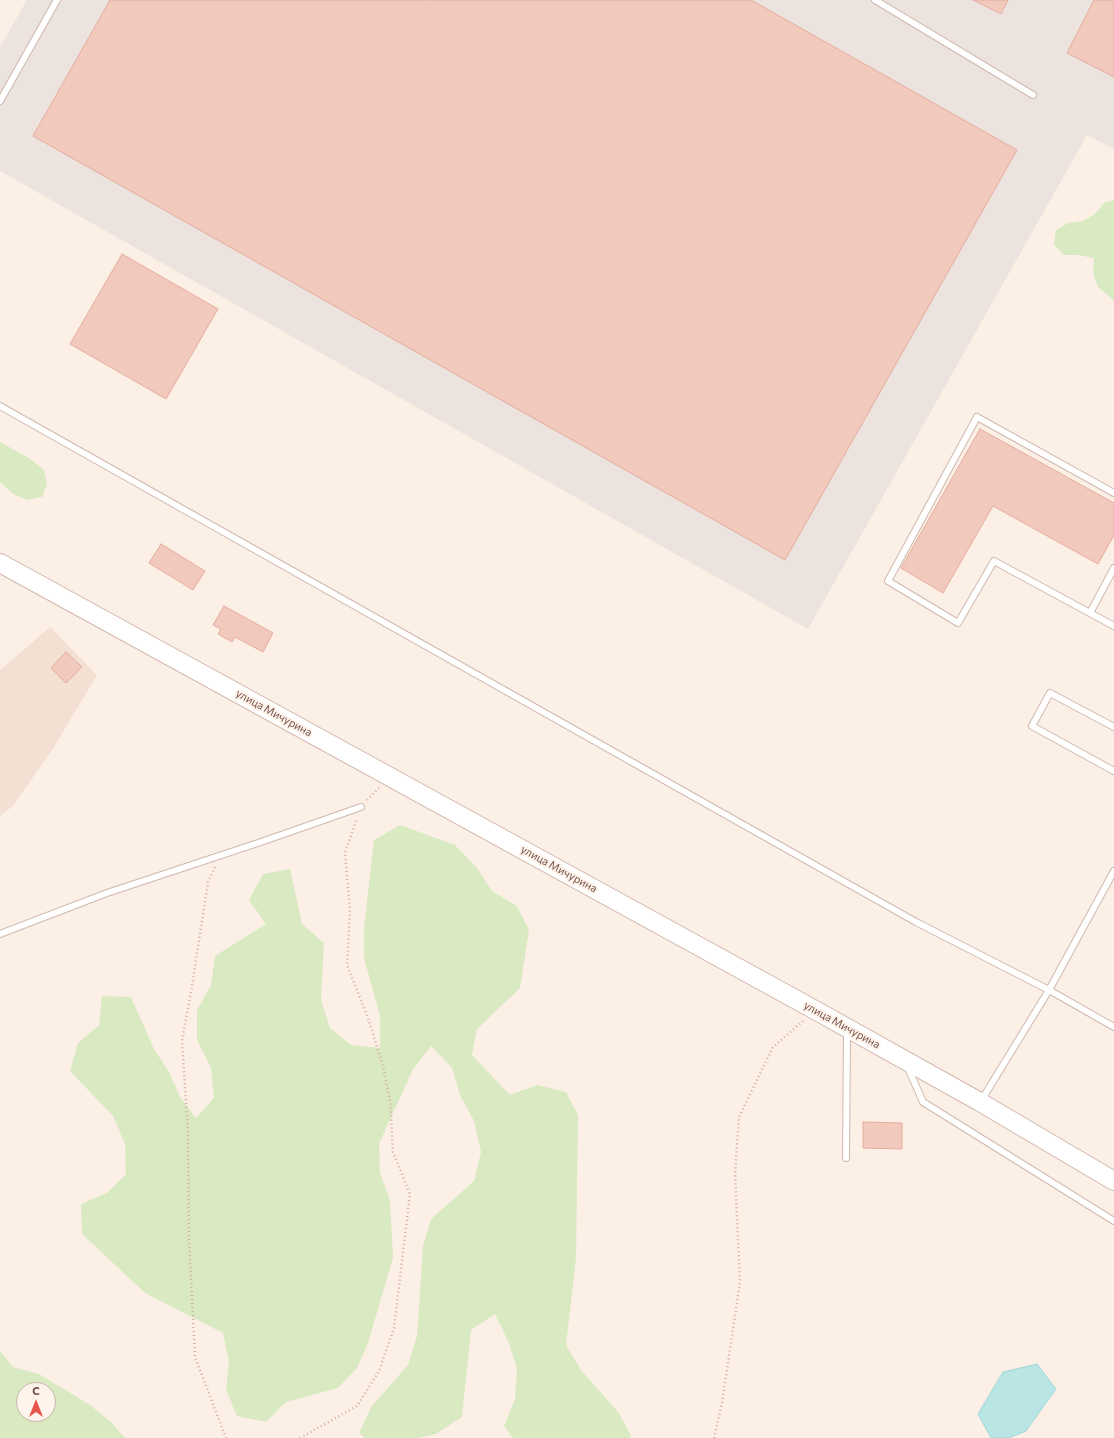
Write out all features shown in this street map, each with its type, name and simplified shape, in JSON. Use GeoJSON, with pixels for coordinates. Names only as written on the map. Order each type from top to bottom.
{"type":"FeatureCollection","features":[{"type":"Feature","properties":{"kind":"main road","name":"улица Мичурина"},"geometry":{"type":"LineString","coordinates":[[0,562],[847,1027],[1114,1180]]}},
{"type":"Feature","properties":{"kind":"lane"},"geometry":{"type":"LineString","coordinates":[[0,101],[57,0]]}},
{"type":"Feature","properties":{"kind":"lane"},"geometry":{"type":"LineString","coordinates":[[875,0],[1033,95]]}},
{"type":"Feature","properties":{"kind":"lane"},"geometry":{"type":"LineString","coordinates":[[0,406],[916,922],[1049,990],[1114,1027]]}},
{"type":"Feature","properties":{"kind":"lane"},"geometry":{"type":"LineString","coordinates":[[1114,493],[976,417],[888,580],[958,623],[994,561],[1114,626]]}},
{"type":"Feature","properties":{"kind":"lane"},"geometry":{"type":"LineString","coordinates":[[1090,613],[1114,568]]}},
{"type":"Feature","properties":{"kind":"lane"},"geometry":{"type":"LineString","coordinates":[[1114,727],[1050,693],[1032,726],[1114,771]]}},
{"type":"Feature","properties":{"kind":"lane"},"geometry":{"type":"LineString","coordinates":[[0,934],[107,893],[361,807]]}},
{"type":"Feature","properties":{"kind":"lane"},"geometry":{"type":"LineString","coordinates":[[980,1102],[1049,990],[1114,871]]}},
{"type":"Feature","properties":{"kind":"lane"},"geometry":{"type":"LineString","coordinates":[[846,1158],[847,1027]]}},
{"type":"Feature","properties":{"kind":"lane"},"geometry":{"type":"LineString","coordinates":[[905,1060],[923,1102],[1114,1220]]}},
{"type":"Feature","properties":{"kind":"path"},"geometry":{"type":"LineString","coordinates":[[300,1438],[357,1406],[379,1371],[394,1328],[410,1194],[393,1152],[390,1100],[383,1066],[368,1018],[347,965],[350,910],[345,853],[361,807],[391,777]]}},
{"type":"Feature","properties":{"kind":"path"},"geometry":{"type":"LineString","coordinates":[[222,854],[208,882],[192,992],[182,1041],[188,1131],[189,1241],[195,1357],[226,1438]]}},
{"type":"Feature","properties":{"kind":"path"},"geometry":{"type":"LineString","coordinates":[[714,1438],[722,1403],[740,1282],[735,1174],[739,1117],[773,1047],[815,1010]]}},
{"type":"Feature","properties":{"kind":"shaded area"},"geometry":{"type":"Polygon","coordinates":[[[27,0],[1114,0],[1114,149],[1087,135],[808,629],[0,171],[0,47],[27,0]]]}},
{"type":"Feature","properties":{"kind":"shaded area"},"geometry":{"type":"Polygon","coordinates":[[[50,627],[97,675],[52,750],[13,806],[0,816],[0,670],[50,627]]]}},
{"type":"Feature","properties":{"kind":"green space"},"geometry":{"type":"Polygon","coordinates":[[[1114,200],[1114,302],[1098,287],[1093,273],[1094,258],[1078,255],[1064,255],[1054,245],[1056,230],[1068,223],[1083,221],[1095,214],[1104,203],[1114,200]]]}},
{"type":"Feature","properties":{"kind":"green space"},"geometry":{"type":"Polygon","coordinates":[[[0,442],[29,458],[44,470],[47,484],[42,497],[27,500],[13,494],[0,482],[0,442]]]}},
{"type":"Feature","properties":{"kind":"green space"},"geometry":{"type":"Polygon","coordinates":[[[400,825],[455,845],[477,868],[492,891],[517,906],[529,930],[520,988],[477,1029],[472,1055],[510,1095],[537,1085],[566,1092],[578,1115],[576,1258],[566,1345],[581,1370],[619,1413],[631,1436],[629,1438],[513,1438],[504,1426],[515,1399],[517,1368],[508,1341],[495,1314],[471,1330],[462,1417],[436,1434],[417,1438],[365,1438],[359,1433],[371,1407],[408,1365],[417,1336],[423,1246],[431,1219],[474,1181],[481,1152],[474,1121],[460,1095],[452,1068],[431,1046],[413,1069],[379,1144],[380,1173],[390,1200],[393,1258],[368,1343],[357,1368],[338,1388],[286,1402],[266,1422],[237,1416],[226,1390],[229,1361],[223,1333],[145,1293],[82,1234],[81,1204],[107,1193],[126,1174],[125,1144],[113,1116],[70,1071],[78,1043],[99,1025],[102,996],[131,997],[154,1049],[169,1072],[180,1097],[196,1118],[214,1098],[211,1068],[197,1040],[197,1010],[211,985],[215,956],[266,924],[249,900],[263,874],[290,869],[302,924],[324,943],[321,1000],[330,1028],[351,1045],[380,1048],[380,1016],[364,958],[364,929],[374,840],[400,825]]]}},
{"type":"Feature","properties":{"kind":"green space"},"geometry":{"type":"Polygon","coordinates":[[[0,1351],[13,1367],[39,1374],[52,1382],[16,1382],[16,1422],[56,1422],[56,1384],[90,1405],[111,1422],[125,1438],[0,1438],[0,1351]]]}},
{"type":"Feature","properties":{"kind":"water"},"geometry":{"type":"Polygon","coordinates":[[[1037,1364],[1056,1389],[1026,1431],[1009,1438],[991,1438],[978,1414],[1003,1372],[1037,1364]]]}},
{"type":"Feature","properties":{"kind":"building"},"geometry":{"type":"Polygon","coordinates":[[[110,0],[751,0],[1017,150],[785,560],[33,136],[110,0]]]}},
{"type":"Feature","properties":{"kind":"building"},"geometry":{"type":"Polygon","coordinates":[[[973,0],[1008,0],[1001,14],[973,0]]]}},
{"type":"Feature","properties":{"kind":"building"},"geometry":{"type":"Polygon","coordinates":[[[1094,0],[1114,0],[1114,77],[1067,53],[1094,0]]]}},
{"type":"Feature","properties":{"kind":"building"},"geometry":{"type":"Polygon","coordinates":[[[122,254],[218,309],[166,399],[70,344],[122,254]]]}},
{"type":"Feature","properties":{"kind":"building"},"geometry":{"type":"Polygon","coordinates":[[[980,429],[1114,503],[1114,535],[1098,564],[993,506],[943,593],[901,568],[980,429]]]}},
{"type":"Feature","properties":{"kind":"building"},"geometry":{"type":"Polygon","coordinates":[[[161,544],[205,571],[193,590],[149,563],[161,544]]]}},
{"type":"Feature","properties":{"kind":"building"},"geometry":{"type":"Polygon","coordinates":[[[224,606],[273,633],[263,652],[235,637],[232,642],[218,634],[221,629],[213,625],[224,606]]]}},
{"type":"Feature","properties":{"kind":"building"},"geometry":{"type":"Polygon","coordinates":[[[66,652],[82,667],[66,683],[51,668],[66,652]]]}},
{"type":"Feature","properties":{"kind":"building"},"geometry":{"type":"Polygon","coordinates":[[[863,1122],[902,1123],[902,1149],[863,1148],[863,1122]]]}}]}
